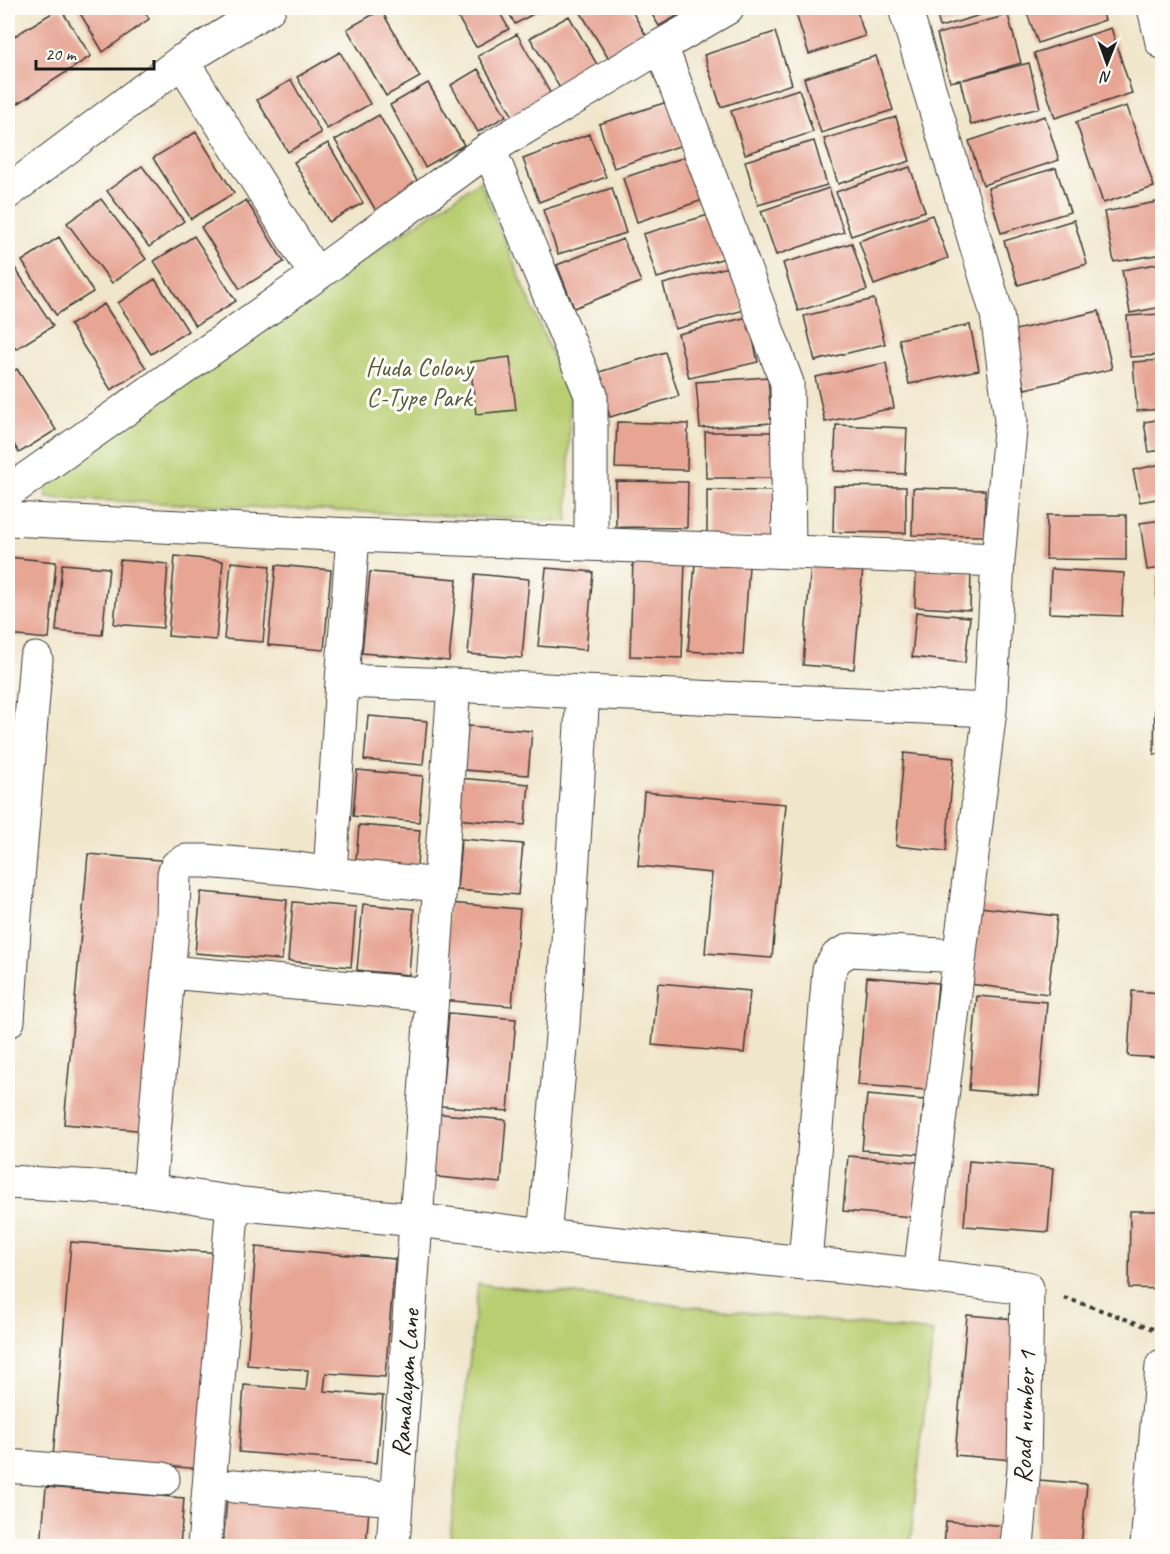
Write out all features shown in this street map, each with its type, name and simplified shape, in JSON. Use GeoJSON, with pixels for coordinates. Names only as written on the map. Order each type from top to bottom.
{"type":"FeatureCollection","features":[{"type":"Feature","properties":{"kind":"street"},"geometry":{"type":"LineString","coordinates":[[8,192],[182,61],[269,8]]}},
{"type":"Feature","properties":{"kind":"street"},"geometry":{"type":"LineString","coordinates":[[8,492],[316,275],[489,149],[727,8]]}},
{"type":"Feature","properties":{"kind":"street"},"geometry":{"type":"LineString","coordinates":[[905,8],[997,314],[1011,420],[998,560],[990,710],[921,1275]]}},
{"type":"Feature","properties":{"kind":"street"},"geometry":{"type":"LineString","coordinates":[[1154,8],[1162,42]]}},
{"type":"Feature","properties":{"kind":"street"},"geometry":{"type":"LineString","coordinates":[[661,46],[787,383],[789,552]]}},
{"type":"Feature","properties":{"kind":"street"},"geometry":{"type":"LineString","coordinates":[[182,61],[316,275]]}},
{"type":"Feature","properties":{"kind":"street"},"geometry":{"type":"LineString","coordinates":[[489,149],[591,395],[591,544]]}},
{"type":"Feature","properties":{"kind":"street"},"geometry":{"type":"LineString","coordinates":[[8,519],[998,560]]}},
{"type":"Feature","properties":{"kind":"street"},"geometry":{"type":"LineString","coordinates":[[330,874],[353,535]]}},
{"type":"Feature","properties":{"kind":"street"},"geometry":{"type":"LineString","coordinates":[[8,1022],[17,774],[36,659]]}},
{"type":"Feature","properties":{"kind":"street"},"geometry":{"type":"LineString","coordinates":[[342,681],[990,710]]}},
{"type":"Feature","properties":{"kind":"street","name":"Ramalayam Lane"},"geometry":{"type":"LineString","coordinates":[[393,1546],[454,685]]}},
{"type":"Feature","properties":{"kind":"street"},"geometry":{"type":"LineString","coordinates":[[544,1236],[562,1025],[583,693]]}},
{"type":"Feature","properties":{"kind":"street"},"geometry":{"type":"LineString","coordinates":[[148,1190],[173,918],[174,874],[177,866],[186,861],[205,861],[440,885]]}},
{"type":"Feature","properties":{"kind":"street"},"geometry":{"type":"LineString","coordinates":[[805,1263],[829,970],[837,957],[850,950],[960,956]]}},
{"type":"Feature","properties":{"kind":"street"},"geometry":{"type":"LineString","coordinates":[[168,972],[433,995]]}},
{"type":"Feature","properties":{"kind":"street"},"geometry":{"type":"LineString","coordinates":[[8,1182],[148,1190],[233,1202],[417,1220],[544,1236],[1027,1288]]}},
{"type":"Feature","properties":{"kind":"street"},"geometry":{"type":"LineString","coordinates":[[204,1546],[233,1202]]}},
{"type":"Feature","properties":{"kind":"street","name":"Road number 1"},"geometry":{"type":"LineString","coordinates":[[1017,1546],[1024,1467],[1027,1288]]}},
{"type":"Feature","properties":{"kind":"street"},"geometry":{"type":"LineString","coordinates":[[1147,1546],[1162,1366]]}},
{"type":"Feature","properties":{"kind":"street"},"geometry":{"type":"LineString","coordinates":[[8,1467],[163,1479]]}},
{"type":"Feature","properties":{"kind":"street"},"geometry":{"type":"LineString","coordinates":[[234,1486],[396,1499]]}},
{"type":"Feature","properties":{"kind":"path"},"geometry":{"type":"LineString","coordinates":[[1027,1288],[1087,1305],[1162,1332]]}},
{"type":"Feature","properties":{"kind":"green space","name":"Huda Colony C-Type Park"},"geometry":{"type":"Polygon","coordinates":[[[480,181],[570,398],[568,521],[47,498],[43,475],[480,181]]]}},
{"type":"Feature","properties":{"kind":"green space"},"geometry":{"type":"Polygon","coordinates":[[[478,1284],[933,1332],[910,1546],[449,1546],[478,1284]]]}},
{"type":"Feature","properties":{"kind":"building"},"geometry":{"type":"Polygon","coordinates":[[[60,8],[91,56],[8,110],[8,40],[60,8]]]}},
{"type":"Feature","properties":{"kind":"building"},"geometry":{"type":"Polygon","coordinates":[[[77,8],[143,8],[149,19],[103,52],[77,8]]]}},
{"type":"Feature","properties":{"kind":"building"},"geometry":{"type":"Polygon","coordinates":[[[452,8],[497,8],[509,29],[476,47],[452,8]]]}},
{"type":"Feature","properties":{"kind":"building"},"geometry":{"type":"Polygon","coordinates":[[[506,8],[544,8],[515,24],[506,8]]]}},
{"type":"Feature","properties":{"kind":"building"},"geometry":{"type":"Polygon","coordinates":[[[578,8],[630,8],[647,37],[608,58],[578,8]]]}},
{"type":"Feature","properties":{"kind":"building"},"geometry":{"type":"Polygon","coordinates":[[[648,8],[687,8],[688,10],[659,26],[648,8]]]}},
{"type":"Feature","properties":{"kind":"building"},"geometry":{"type":"Polygon","coordinates":[[[794,8],[856,8],[865,36],[809,54],[794,8]]]}},
{"type":"Feature","properties":{"kind":"building"},"geometry":{"type":"Polygon","coordinates":[[[935,8],[1004,8],[940,27],[935,8]]]}},
{"type":"Feature","properties":{"kind":"building"},"geometry":{"type":"Polygon","coordinates":[[[1025,8],[1101,8],[1105,20],[1038,43],[1025,8]]]}},
{"type":"Feature","properties":{"kind":"building"},"geometry":{"type":"Polygon","coordinates":[[[381,10],[420,77],[386,96],[347,29],[381,10]]]}},
{"type":"Feature","properties":{"kind":"building"},"geometry":{"type":"Polygon","coordinates":[[[1008,15],[1021,63],[962,80],[1029,63],[1040,108],[971,125],[960,80],[950,82],[937,34],[1008,15]]]}},
{"type":"Feature","properties":{"kind":"building"},"geometry":{"type":"Polygon","coordinates":[[[569,16],[602,73],[564,95],[530,38],[569,16]]]}},
{"type":"Feature","properties":{"kind":"building"},"geometry":{"type":"Polygon","coordinates":[[[1111,28],[1132,93],[1055,118],[1034,53],[1111,28]]]}},
{"type":"Feature","properties":{"kind":"building"},"geometry":{"type":"Polygon","coordinates":[[[775,32],[792,84],[721,107],[704,55],[775,32]]]}},
{"type":"Feature","properties":{"kind":"building"},"geometry":{"type":"Polygon","coordinates":[[[517,34],[553,98],[515,120],[478,56],[517,34]]]}},
{"type":"Feature","properties":{"kind":"building"},"geometry":{"type":"Polygon","coordinates":[[[340,52],[370,104],[327,129],[297,77],[340,52]]]}},
{"type":"Feature","properties":{"kind":"building"},"geometry":{"type":"Polygon","coordinates":[[[876,56],[893,110],[821,133],[804,78],[876,56]]]}},
{"type":"Feature","properties":{"kind":"building"},"geometry":{"type":"Polygon","coordinates":[[[478,69],[506,116],[478,132],[451,85],[478,69]]]}},
{"type":"Feature","properties":{"kind":"building"},"geometry":{"type":"Polygon","coordinates":[[[291,80],[321,133],[288,152],[257,100],[291,80]]]}},
{"type":"Feature","properties":{"kind":"building"},"geometry":{"type":"Polygon","coordinates":[[[428,83],[464,145],[425,167],[390,105],[428,83]]]}},
{"type":"Feature","properties":{"kind":"building"},"geometry":{"type":"Polygon","coordinates":[[[799,89],[813,132],[745,154],[731,111],[799,89]]]}},
{"type":"Feature","properties":{"kind":"building"},"geometry":{"type":"Polygon","coordinates":[[[667,102],[682,145],[614,168],[599,124],[667,102]]]}},
{"type":"Feature","properties":{"kind":"building"},"geometry":{"type":"Polygon","coordinates":[[[1127,106],[1154,187],[1103,203],[1076,122],[1127,106]]]}},
{"type":"Feature","properties":{"kind":"building"},"geometry":{"type":"Polygon","coordinates":[[[379,115],[423,191],[379,216],[335,140],[379,115]]]}},
{"type":"Feature","properties":{"kind":"building"},"geometry":{"type":"Polygon","coordinates":[[[1045,116],[1059,160],[983,185],[969,141],[1045,116]]]}},
{"type":"Feature","properties":{"kind":"building"},"geometry":{"type":"Polygon","coordinates":[[[896,117],[910,161],[838,184],[824,139],[896,117]]]}},
{"type":"Feature","properties":{"kind":"building"},"geometry":{"type":"Polygon","coordinates":[[[196,132],[234,193],[191,219],[153,158],[196,132]]]}},
{"type":"Feature","properties":{"kind":"building"},"geometry":{"type":"Polygon","coordinates":[[[589,134],[606,177],[539,202],[523,159],[589,134]]]}},
{"type":"Feature","properties":{"kind":"building"},"geometry":{"type":"Polygon","coordinates":[[[814,141],[827,185],[758,205],[745,161],[814,141]]]}},
{"type":"Feature","properties":{"kind":"building"},"geometry":{"type":"Polygon","coordinates":[[[328,143],[363,203],[329,222],[294,162],[328,143]]]}},
{"type":"Feature","properties":{"kind":"building"},"geometry":{"type":"Polygon","coordinates":[[[691,155],[706,199],[637,222],[623,178],[691,155]]]}},
{"type":"Feature","properties":{"kind":"building"},"geometry":{"type":"Polygon","coordinates":[[[142,166],[184,221],[149,247],[107,191],[142,166]]]}},
{"type":"Feature","properties":{"kind":"building"},"geometry":{"type":"Polygon","coordinates":[[[910,167],[925,211],[851,236],[836,192],[910,167]]]}},
{"type":"Feature","properties":{"kind":"building"},"geometry":{"type":"Polygon","coordinates":[[[1056,168],[1070,212],[1001,233],[988,188],[1056,168]]]}},
{"type":"Feature","properties":{"kind":"building"},"geometry":{"type":"Polygon","coordinates":[[[612,188],[626,233],[558,254],[543,210],[612,188]]]}},
{"type":"Feature","properties":{"kind":"building"},"geometry":{"type":"Polygon","coordinates":[[[829,188],[844,232],[776,255],[761,211],[829,188]]]}},
{"type":"Feature","properties":{"kind":"building"},"geometry":{"type":"Polygon","coordinates":[[[101,199],[146,259],[112,283],[67,223],[101,199]]]}},
{"type":"Feature","properties":{"kind":"building"},"geometry":{"type":"Polygon","coordinates":[[[246,200],[284,262],[240,289],[201,227],[246,200]]]}},
{"type":"Feature","properties":{"kind":"building"},"geometry":{"type":"Polygon","coordinates":[[[1162,201],[1162,254],[1114,262],[1104,212],[1162,201]]]}},
{"type":"Feature","properties":{"kind":"building"},"geometry":{"type":"Polygon","coordinates":[[[712,214],[725,258],[657,278],[643,234],[712,214]]]}},
{"type":"Feature","properties":{"kind":"building"},"geometry":{"type":"Polygon","coordinates":[[[932,215],[948,258],[874,285],[859,241],[932,215]]]}},
{"type":"Feature","properties":{"kind":"building"},"geometry":{"type":"Polygon","coordinates":[[[1074,220],[1087,264],[1018,285],[1004,241],[1074,220]]]}},
{"type":"Feature","properties":{"kind":"building"},"geometry":{"type":"Polygon","coordinates":[[[194,236],[236,301],[195,326],[154,261],[194,236]]]}},
{"type":"Feature","properties":{"kind":"building"},"geometry":{"type":"Polygon","coordinates":[[[59,237],[93,292],[56,315],[22,261],[59,237]]]}},
{"type":"Feature","properties":{"kind":"building"},"geometry":{"type":"Polygon","coordinates":[[[623,239],[641,282],[574,308],[557,265],[623,239]]]}},
{"type":"Feature","properties":{"kind":"building"},"geometry":{"type":"Polygon","coordinates":[[[852,243],[867,290],[798,311],[783,263],[852,243]]]}},
{"type":"Feature","properties":{"kind":"building"},"geometry":{"type":"Polygon","coordinates":[[[1162,263],[1162,307],[1130,313],[1122,270],[1162,263]]]}},
{"type":"Feature","properties":{"kind":"building"},"geometry":{"type":"Polygon","coordinates":[[[732,266],[744,310],[675,329],[663,284],[732,266]]]}},
{"type":"Feature","properties":{"kind":"building"},"geometry":{"type":"Polygon","coordinates":[[[15,268],[53,326],[16,349],[8,337],[8,273],[15,268]]]}},
{"type":"Feature","properties":{"kind":"building"},"geometry":{"type":"Polygon","coordinates":[[[155,279],[188,331],[151,354],[118,303],[155,279]]]}},
{"type":"Feature","properties":{"kind":"building"},"geometry":{"type":"Polygon","coordinates":[[[874,299],[885,344],[815,361],[804,316],[874,299]]]}},
{"type":"Feature","properties":{"kind":"building"},"geometry":{"type":"Polygon","coordinates":[[[104,304],[146,368],[111,390],[70,325],[104,304]]]}},
{"type":"Feature","properties":{"kind":"building"},"geometry":{"type":"Polygon","coordinates":[[[1099,311],[1112,369],[1025,389],[1011,331],[1099,311]]]}},
{"type":"Feature","properties":{"kind":"building"},"geometry":{"type":"Polygon","coordinates":[[[1162,314],[1162,355],[1130,357],[1127,316],[1162,314]]]}},
{"type":"Feature","properties":{"kind":"building"},"geometry":{"type":"Polygon","coordinates":[[[748,317],[758,362],[689,378],[678,334],[748,317]]]}},
{"type":"Feature","properties":{"kind":"building"},"geometry":{"type":"Polygon","coordinates":[[[970,325],[979,370],[909,384],[899,339],[970,325]]]}},
{"type":"Feature","properties":{"kind":"building"},"geometry":{"type":"Polygon","coordinates":[[[665,352],[679,396],[610,417],[596,373],[665,352]]]}},
{"type":"Feature","properties":{"kind":"building"},"geometry":{"type":"Polygon","coordinates":[[[510,357],[516,410],[476,414],[470,362],[510,357]]]}},
{"type":"Feature","properties":{"kind":"building"},"geometry":{"type":"Polygon","coordinates":[[[1162,360],[1162,409],[1137,411],[1133,362],[1162,360]]]}},
{"type":"Feature","properties":{"kind":"building"},"geometry":{"type":"Polygon","coordinates":[[[886,363],[894,408],[825,422],[815,377],[886,363]]]}},
{"type":"Feature","properties":{"kind":"building"},"geometry":{"type":"Polygon","coordinates":[[[17,369],[56,430],[19,453],[8,434],[8,375],[17,369]]]}},
{"type":"Feature","properties":{"kind":"building"},"geometry":{"type":"Polygon","coordinates":[[[768,377],[771,423],[700,428],[696,382],[768,377]]]}},
{"type":"Feature","properties":{"kind":"building"},"geometry":{"type":"Polygon","coordinates":[[[1162,419],[1162,450],[1149,452],[1144,422],[1162,419]]]}},
{"type":"Feature","properties":{"kind":"building"},"geometry":{"type":"Polygon","coordinates":[[[617,422],[688,424],[687,470],[615,468],[617,422]]]}},
{"type":"Feature","properties":{"kind":"building"},"geometry":{"type":"Polygon","coordinates":[[[836,425],[907,428],[905,474],[834,471],[836,425]]]}},
{"type":"Feature","properties":{"kind":"building"},"geometry":{"type":"Polygon","coordinates":[[[705,432],[777,432],[777,478],[706,478],[705,432]]]}},
{"type":"Feature","properties":{"kind":"building"},"geometry":{"type":"Polygon","coordinates":[[[1162,464],[1162,498],[1140,502],[1133,470],[1162,464]]]}},
{"type":"Feature","properties":{"kind":"building"},"geometry":{"type":"Polygon","coordinates":[[[616,481],[688,482],[687,528],[616,527],[616,481]]]}},
{"type":"Feature","properties":{"kind":"building"},"geometry":{"type":"Polygon","coordinates":[[[834,486],[906,487],[906,533],[833,532],[834,486]]]}},
{"type":"Feature","properties":{"kind":"building"},"geometry":{"type":"Polygon","coordinates":[[[913,488],[985,490],[984,536],[912,535],[913,488]]]}},
{"type":"Feature","properties":{"kind":"building"},"geometry":{"type":"Polygon","coordinates":[[[707,490],[780,491],[779,537],[707,536],[707,490]]]}},
{"type":"Feature","properties":{"kind":"building"},"geometry":{"type":"Polygon","coordinates":[[[1047,515],[1126,515],[1126,560],[1046,559],[1047,515]]]}},
{"type":"Feature","properties":{"kind":"building"},"geometry":{"type":"Polygon","coordinates":[[[1162,520],[1162,568],[1147,570],[1140,523],[1162,520]]]}},
{"type":"Feature","properties":{"kind":"building"},"geometry":{"type":"Polygon","coordinates":[[[175,556],[223,561],[216,640],[168,636],[175,556]]]}},
{"type":"Feature","properties":{"kind":"building"},"geometry":{"type":"Polygon","coordinates":[[[8,557],[56,562],[49,639],[8,635],[8,557]]]}},
{"type":"Feature","properties":{"kind":"building"},"geometry":{"type":"Polygon","coordinates":[[[633,559],[685,560],[682,658],[630,656],[633,559]]]}},
{"type":"Feature","properties":{"kind":"building"},"geometry":{"type":"Polygon","coordinates":[[[120,560],[168,564],[163,628],[114,624],[120,560]]]}},
{"type":"Feature","properties":{"kind":"building"},"geometry":{"type":"Polygon","coordinates":[[[231,562],[270,566],[263,642],[224,639],[231,562]]]}},
{"type":"Feature","properties":{"kind":"building"},"geometry":{"type":"Polygon","coordinates":[[[695,563],[749,566],[743,655],[688,651],[695,563]]]}},
{"type":"Feature","properties":{"kind":"building"},"geometry":{"type":"Polygon","coordinates":[[[811,563],[863,567],[854,669],[803,665],[811,563]]]}},
{"type":"Feature","properties":{"kind":"building"},"geometry":{"type":"Polygon","coordinates":[[[62,564],[109,568],[102,635],[56,631],[62,564]]]}},
{"type":"Feature","properties":{"kind":"building"},"geometry":{"type":"Polygon","coordinates":[[[276,565],[331,570],[324,650],[268,645],[276,565]]]}},
{"type":"Feature","properties":{"kind":"building"},"geometry":{"type":"Polygon","coordinates":[[[546,568],[593,572],[586,650],[538,646],[546,568]]]}},
{"type":"Feature","properties":{"kind":"building"},"geometry":{"type":"Polygon","coordinates":[[[1051,569],[1124,573],[1122,616],[1049,613],[1051,569]]]}},
{"type":"Feature","properties":{"kind":"building"},"geometry":{"type":"Polygon","coordinates":[[[916,570],[971,571],[970,610],[915,607],[916,570]]]}},
{"type":"Feature","properties":{"kind":"building"},"geometry":{"type":"Polygon","coordinates":[[[370,572],[457,579],[449,661],[362,653],[370,572]]]}},
{"type":"Feature","properties":{"kind":"building"},"geometry":{"type":"Polygon","coordinates":[[[475,574],[529,579],[522,658],[468,654],[475,574]]]}},
{"type":"Feature","properties":{"kind":"building"},"geometry":{"type":"Polygon","coordinates":[[[1157,576],[1162,576],[1162,754],[1154,754],[1157,576]]]}},
{"type":"Feature","properties":{"kind":"building"},"geometry":{"type":"Polygon","coordinates":[[[916,612],[970,617],[965,663],[912,657],[916,612]]]}},
{"type":"Feature","properties":{"kind":"building"},"geometry":{"type":"Polygon","coordinates":[[[368,716],[427,721],[423,765],[364,760],[368,716]]]}},
{"type":"Feature","properties":{"kind":"building"},"geometry":{"type":"Polygon","coordinates":[[[468,726],[532,731],[528,775],[464,770],[468,726]]]}},
{"type":"Feature","properties":{"kind":"building"},"geometry":{"type":"Polygon","coordinates":[[[904,753],[954,758],[946,851],[896,846],[904,753]]]}},
{"type":"Feature","properties":{"kind":"building"},"geometry":{"type":"Polygon","coordinates":[[[357,770],[423,776],[419,822],[353,816],[357,770]]]}},
{"type":"Feature","properties":{"kind":"building"},"geometry":{"type":"Polygon","coordinates":[[[459,778],[529,784],[525,825],[456,819],[459,778]]]}},
{"type":"Feature","properties":{"kind":"building"},"geometry":{"type":"Polygon","coordinates":[[[644,792],[786,804],[772,958],[705,953],[712,873],[638,866],[644,792]]]}},
{"type":"Feature","properties":{"kind":"building"},"geometry":{"type":"Polygon","coordinates":[[[359,825],[420,830],[416,876],[355,871],[359,825]]]}},
{"type":"Feature","properties":{"kind":"building"},"geometry":{"type":"Polygon","coordinates":[[[461,839],[523,844],[518,895],[457,890],[461,839]]]}},
{"type":"Feature","properties":{"kind":"building"},"geometry":{"type":"Polygon","coordinates":[[[88,854],[171,861],[148,1131],[64,1124],[88,854]]]}},
{"type":"Feature","properties":{"kind":"building"},"geometry":{"type":"Polygon","coordinates":[[[201,892],[287,900],[282,960],[195,953],[201,892]]]}},
{"type":"Feature","properties":{"kind":"building"},"geometry":{"type":"Polygon","coordinates":[[[293,902],[356,907],[351,967],[288,961],[293,902]]]}},
{"type":"Feature","properties":{"kind":"building"},"geometry":{"type":"Polygon","coordinates":[[[449,903],[520,909],[512,1006],[441,1000],[449,903]]]}},
{"type":"Feature","properties":{"kind":"building"},"geometry":{"type":"Polygon","coordinates":[[[363,904],[414,909],[409,975],[357,970],[363,904]]]}},
{"type":"Feature","properties":{"kind":"building"},"geometry":{"type":"Polygon","coordinates":[[[979,907],[1057,916],[1048,994],[970,984],[979,907]]]}},
{"type":"Feature","properties":{"kind":"building"},"geometry":{"type":"Polygon","coordinates":[[[867,977],[938,983],[928,1090],[858,1085],[867,977]]]}},
{"type":"Feature","properties":{"kind":"building"},"geometry":{"type":"Polygon","coordinates":[[[658,983],[750,991],[744,1053],[652,1045],[658,983]]]}},
{"type":"Feature","properties":{"kind":"building"},"geometry":{"type":"Polygon","coordinates":[[[1132,991],[1162,993],[1162,1058],[1128,1056],[1132,991]]]}},
{"type":"Feature","properties":{"kind":"building"},"geometry":{"type":"Polygon","coordinates":[[[977,996],[1047,1002],[1039,1096],[969,1090],[977,996]]]}},
{"type":"Feature","properties":{"kind":"building"},"geometry":{"type":"Polygon","coordinates":[[[449,1013],[516,1019],[508,1111],[441,1106],[449,1013]]]}},
{"type":"Feature","properties":{"kind":"building"},"geometry":{"type":"Polygon","coordinates":[[[867,1095],[924,1100],[919,1154],[862,1150],[867,1095]]]}},
{"type":"Feature","properties":{"kind":"building"},"geometry":{"type":"Polygon","coordinates":[[[432,1113],[506,1120],[501,1183],[427,1176],[432,1113]]]}},
{"type":"Feature","properties":{"kind":"building"},"geometry":{"type":"Polygon","coordinates":[[[848,1156],[917,1162],[913,1217],[843,1211],[848,1156]]]}},
{"type":"Feature","properties":{"kind":"building"},"geometry":{"type":"Polygon","coordinates":[[[969,1161],[1053,1168],[1048,1232],[964,1226],[969,1161]]]}},
{"type":"Feature","properties":{"kind":"building"},"geometry":{"type":"Polygon","coordinates":[[[1130,1211],[1162,1211],[1162,1289],[1129,1288],[1130,1211]]]}},
{"type":"Feature","properties":{"kind":"building"},"geometry":{"type":"Polygon","coordinates":[[[71,1242],[220,1253],[202,1469],[53,1457],[71,1242]]]}},
{"type":"Feature","properties":{"kind":"building"},"geometry":{"type":"Polygon","coordinates":[[[256,1247],[395,1259],[385,1377],[326,1373],[324,1391],[383,1396],[377,1463],[239,1452],[244,1385],[306,1390],[308,1370],[247,1365],[256,1247]]]}},
{"type":"Feature","properties":{"kind":"building"},"geometry":{"type":"Polygon","coordinates":[[[967,1315],[1025,1320],[1013,1460],[955,1455],[967,1315]]]}},
{"type":"Feature","properties":{"kind":"building"},"geometry":{"type":"Polygon","coordinates":[[[1039,1480],[1087,1484],[1081,1546],[1033,1546],[1039,1480]]]}},
{"type":"Feature","properties":{"kind":"building"},"geometry":{"type":"Polygon","coordinates":[[[46,1487],[184,1498],[180,1546],[41,1546],[46,1487]]]}},
{"type":"Feature","properties":{"kind":"building"},"geometry":{"type":"Polygon","coordinates":[[[227,1498],[369,1509],[366,1546],[223,1546],[227,1498]]]}},
{"type":"Feature","properties":{"kind":"building"},"geometry":{"type":"Polygon","coordinates":[[[946,1521],[1007,1526],[1005,1546],[944,1546],[946,1521]]]}}]}
